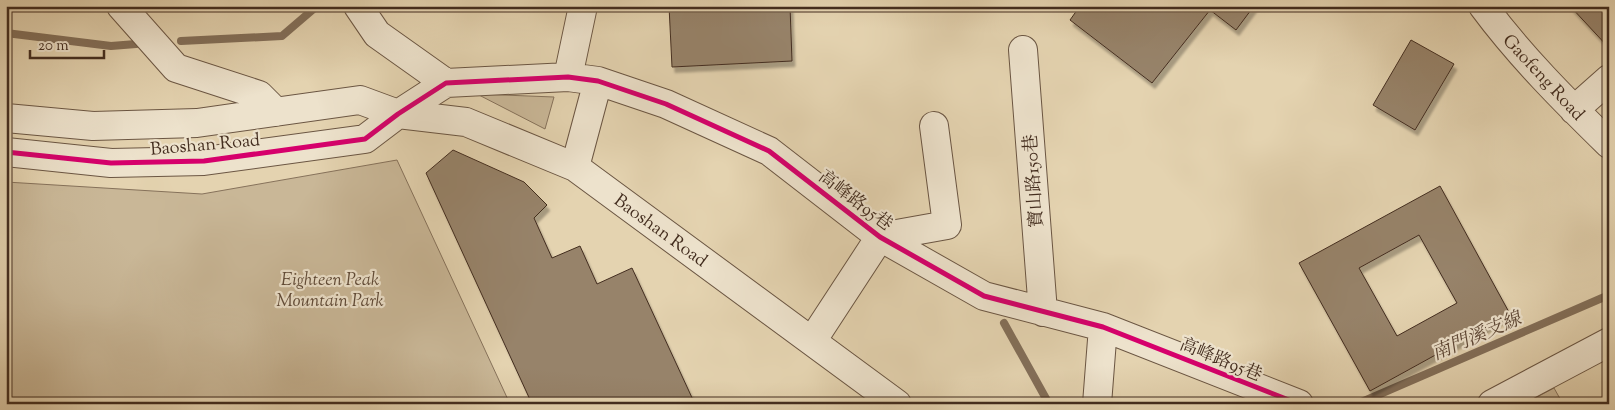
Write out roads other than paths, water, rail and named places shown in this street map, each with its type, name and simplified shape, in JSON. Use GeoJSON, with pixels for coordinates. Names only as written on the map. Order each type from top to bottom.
{"type":"FeatureCollection","features":[{"type":"Feature","properties":{"kind":"street"},"geometry":{"type":"LineString","coordinates":[[122,6],[176,68],[259,95],[276,112]]}},
{"type":"Feature","properties":{"kind":"street"},"geometry":{"type":"LineString","coordinates":[[358,6],[376,34],[446,83],[398,114]]}},
{"type":"Feature","properties":{"kind":"street"},"geometry":{"type":"LineString","coordinates":[[568,77],[583,6]]}},
{"type":"Feature","properties":{"kind":"street","name":"Gaofeng Road"},"geometry":{"type":"LineString","coordinates":[[1484,6],[1499,28],[1574,110],[1609,144]]}},
{"type":"Feature","properties":{"kind":"street","name":"寶山路150巷"},"geometry":{"type":"LineString","coordinates":[[1023,50],[1043,312]]}},
{"type":"Feature","properties":{"kind":"street","name":"高峰路95巷"},"geometry":{"type":"LineString","coordinates":[[446,83],[568,77],[598,81],[666,104],[769,151],[880,238],[984,296],[1103,327],[1299,404]]}},
{"type":"Feature","properties":{"kind":"street"},"geometry":{"type":"LineString","coordinates":[[1574,110],[1609,79]]}},
{"type":"Feature","properties":{"kind":"street"},"geometry":{"type":"LineString","coordinates":[[575,167],[598,81]]}},
{"type":"Feature","properties":{"kind":"street","name":"Baoshan Road"},"geometry":{"type":"LineString","coordinates":[[6,118],[93,126],[198,123],[360,100],[398,114],[466,122],[575,167],[898,404]]}},
{"type":"Feature","properties":{"kind":"street","name":"Baoshan Road"},"geometry":{"type":"LineString","coordinates":[[6,152],[111,163],[204,162],[365,139],[398,114]]}},
{"type":"Feature","properties":{"kind":"street"},"geometry":{"type":"LineString","coordinates":[[812,341],[880,238],[947,225],[934,126]]}},
{"type":"Feature","properties":{"kind":"street"},"geometry":{"type":"LineString","coordinates":[[1097,404],[1103,327]]}},
{"type":"Feature","properties":{"kind":"street"},"geometry":{"type":"LineString","coordinates":[[1492,404],[1609,342]]}},
{"type":"Feature","properties":{"kind":"waterway","name":"南門溪支線"},"geometry":{"type":"LineString","coordinates":[[181,41],[282,36],[317,6]]}},
{"type":"Feature","properties":{"kind":"waterway","name":"南門溪支線"},"geometry":{"type":"LineString","coordinates":[[6,33],[111,46],[136,44]]}},
{"type":"Feature","properties":{"kind":"waterway","name":"南門溪支線"},"geometry":{"type":"LineString","coordinates":[[1357,404],[1609,295]]}},
{"type":"Feature","properties":{"kind":"waterway","name":"南門溪支線"},"geometry":{"type":"LineString","coordinates":[[1004,323],[1049,404]]}},
{"type":"Feature","properties":{"kind":"park label","name":"Eighteen Peak Mountain Park"},"geometry":{"type":"Point","coordinates":[330,289]}}]}
